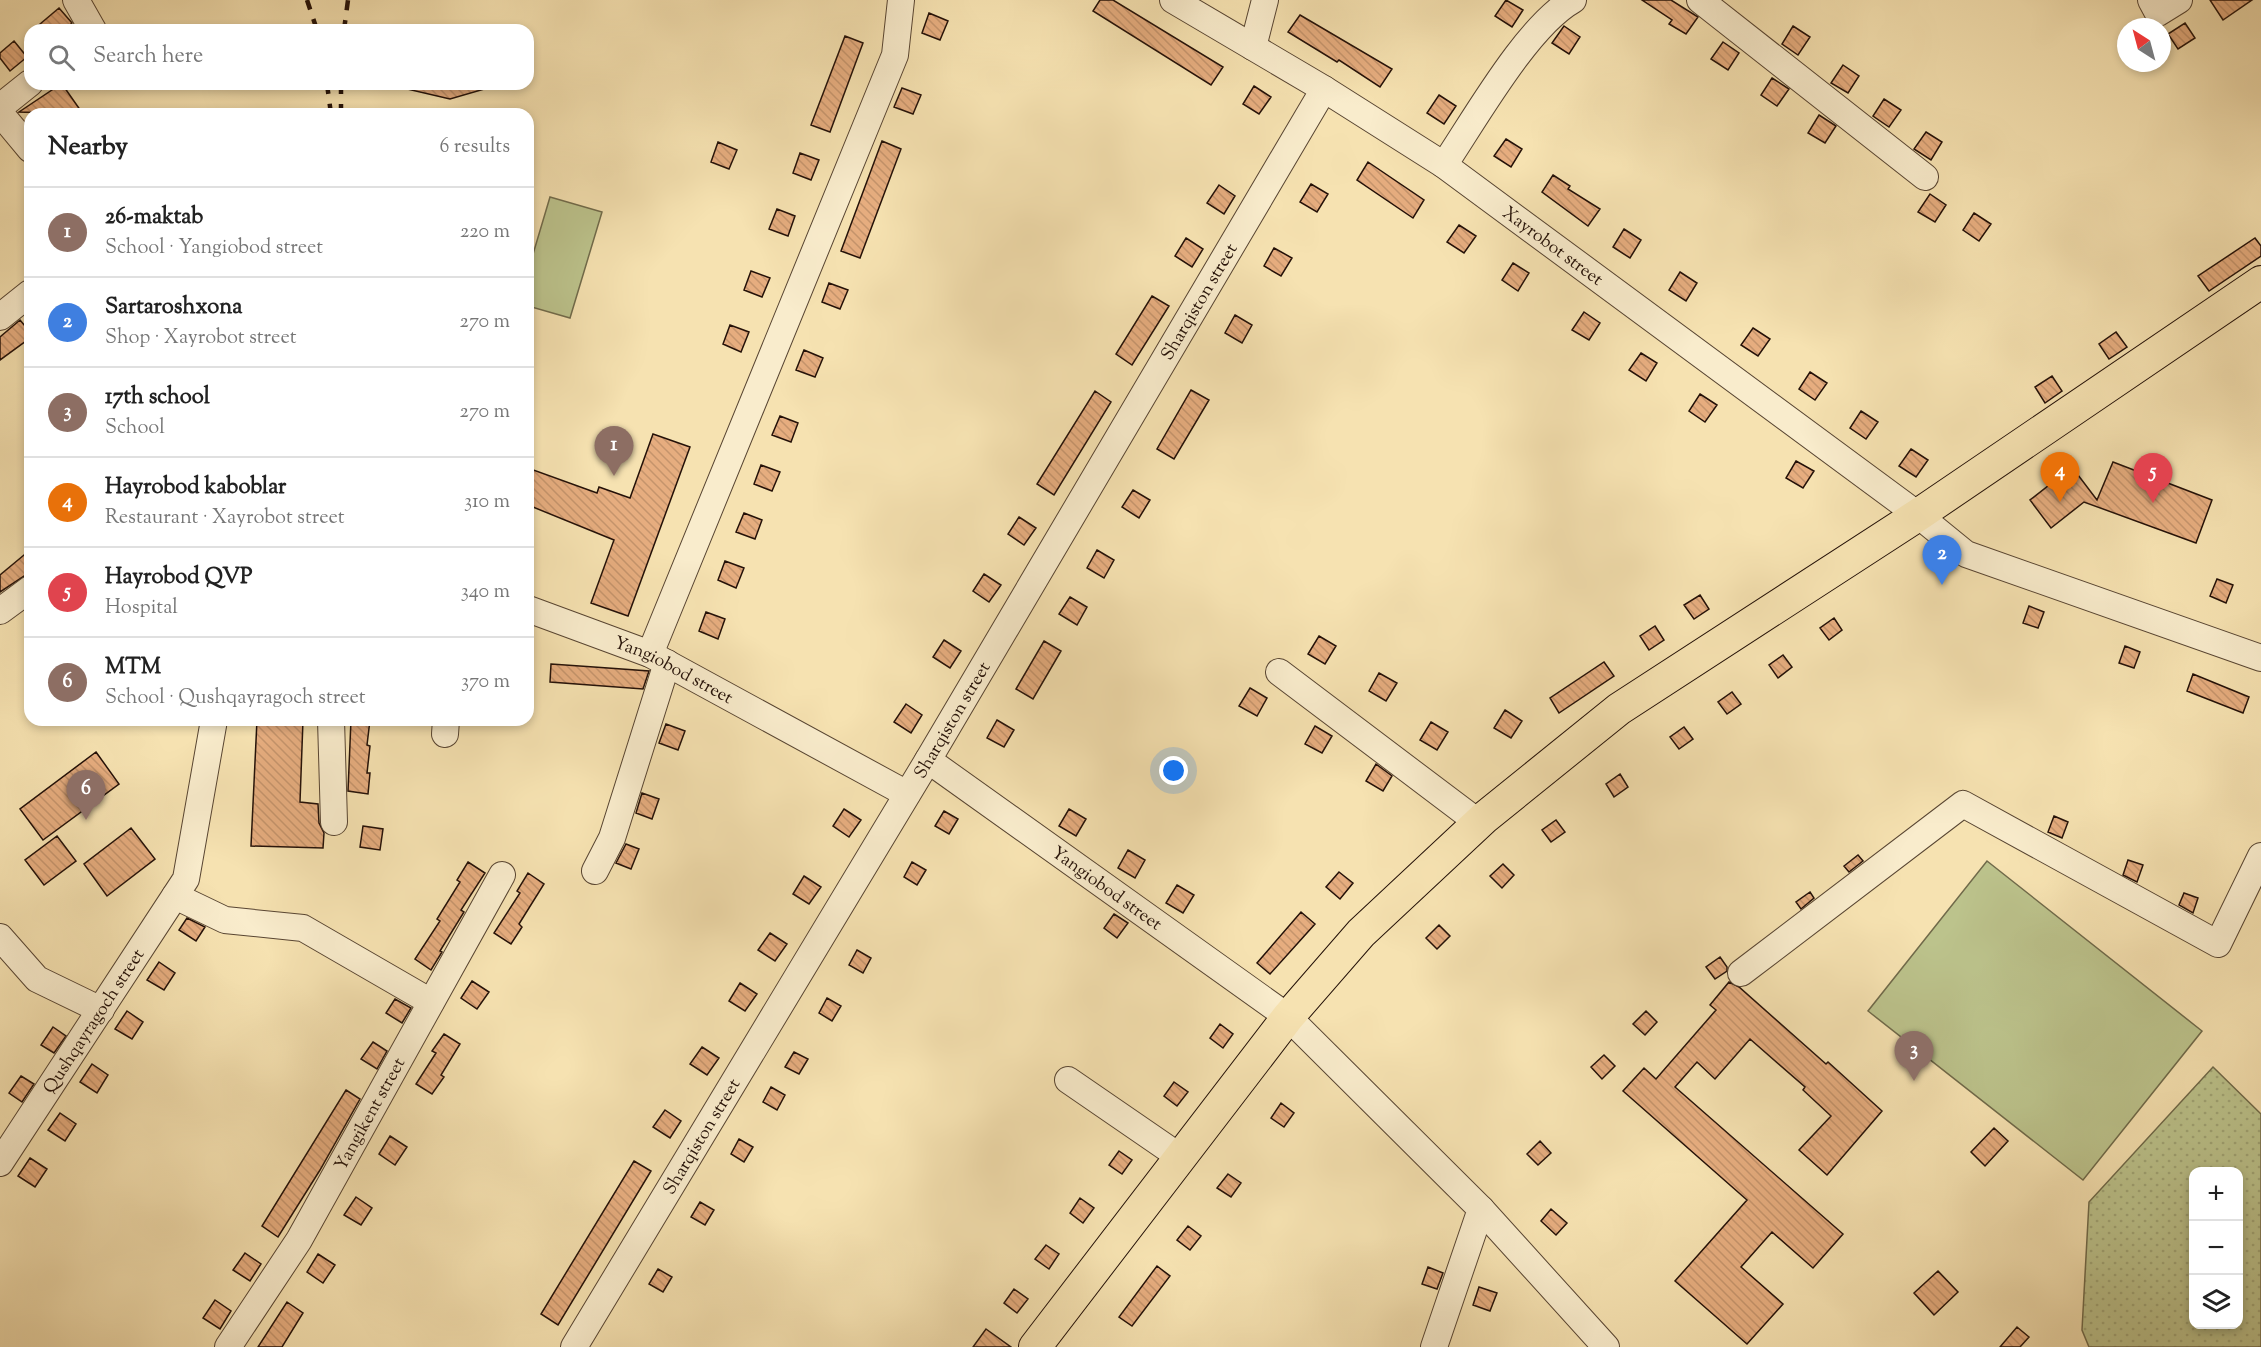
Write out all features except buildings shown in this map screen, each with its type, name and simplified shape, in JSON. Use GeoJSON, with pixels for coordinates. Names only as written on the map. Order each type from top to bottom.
{"type":"FeatureCollection","features":[{"type":"Feature","properties":{"kind":"main road"},"geometry":{"type":"LineString","coordinates":[[1035,1347],[1288,1017],[1361,933],[1479,823],[1619,709],[1918,515],[2261,282]]}},
{"type":"Feature","properties":{"kind":"street"},"geometry":{"type":"LineString","coordinates":[[76,0],[90,24]]}},
{"type":"Feature","properties":{"kind":"street"},"geometry":{"type":"LineString","coordinates":[[595,872],[612,838],[659,658],[895,55],[901,0]]}},
{"type":"Feature","properties":{"kind":"street","name":"Xayrobot street"},"geometry":{"type":"LineString","coordinates":[[1173,0],[1324,89],[1444,165],[1918,515],[1966,554],[2261,658]]}},
{"type":"Feature","properties":{"kind":"street"},"geometry":{"type":"LineString","coordinates":[[1253,47],[1265,0]]}},
{"type":"Feature","properties":{"kind":"street"},"geometry":{"type":"LineString","coordinates":[[1444,165],[1512,63],[1558,8],[1573,0]]}},
{"type":"Feature","properties":{"kind":"street"},"geometry":{"type":"LineString","coordinates":[[1700,0],[1925,177]]}},
{"type":"Feature","properties":{"kind":"street"},"geometry":{"type":"LineString","coordinates":[[2151,0],[2158,13],[2179,0]]}},
{"type":"Feature","properties":{"kind":"street"},"geometry":{"type":"LineString","coordinates":[[0,107],[24,88]]}},
{"type":"Feature","properties":{"kind":"street","name":"Sharqiston street"},"geometry":{"type":"LineString","coordinates":[[574,1347],[928,760],[1324,89]]}},
{"type":"Feature","properties":{"kind":"street"},"geometry":{"type":"LineString","coordinates":[[0,113],[24,142]]}},
{"type":"Feature","properties":{"kind":"street"},"geometry":{"type":"LineString","coordinates":[[0,317],[24,298]]}},
{"type":"Feature","properties":{"kind":"street"},"geometry":{"type":"LineString","coordinates":[[0,611],[24,593]]}},
{"type":"Feature","properties":{"kind":"street","name":"Yangiobod street"},"geometry":{"type":"LineString","coordinates":[[534,611],[659,658],[907,794]]}},
{"type":"Feature","properties":{"kind":"street"},"geometry":{"type":"LineString","coordinates":[[1279,672],[1479,823]]}},
{"type":"Feature","properties":{"kind":"street"},"geometry":{"type":"LineString","coordinates":[[213,726],[180,888],[225,920],[303,928],[431,1002]]}},
{"type":"Feature","properties":{"kind":"street"},"geometry":{"type":"LineString","coordinates":[[332,726],[334,822]]}},
{"type":"Feature","properties":{"kind":"street","name":"Yangiobod street"},"geometry":{"type":"LineString","coordinates":[[928,760],[1288,1017],[1481,1209],[1606,1347]]}},
{"type":"Feature","properties":{"kind":"street"},"geometry":{"type":"LineString","coordinates":[[1741,973],[1963,804],[2218,944],[2261,856]]}},
{"type":"Feature","properties":{"kind":"street","name":"Yangikent street"},"geometry":{"type":"LineString","coordinates":[[228,1347],[299,1240],[502,875]]}},
{"type":"Feature","properties":{"kind":"street","name":"Qushqayragoch street"},"geometry":{"type":"LineString","coordinates":[[0,1163],[180,888]]}},
{"type":"Feature","properties":{"kind":"street"},"geometry":{"type":"LineString","coordinates":[[0,937],[37,979],[101,1010]]}},
{"type":"Feature","properties":{"kind":"street"},"geometry":{"type":"LineString","coordinates":[[1068,1080],[1180,1157]]}},
{"type":"Feature","properties":{"kind":"street"},"geometry":{"type":"LineString","coordinates":[[1434,1347],[1481,1209]]}},
{"type":"Feature","properties":{"kind":"green space"},"geometry":{"type":"Polygon","coordinates":[[[550,197],[602,212],[570,318],[534,308],[534,251],[550,197]]]}},
{"type":"Feature","properties":{"kind":"green space"},"geometry":{"type":"Polygon","coordinates":[[[1987,861],[2202,1031],[2083,1180],[1868,1011],[1987,861]]]}},
{"type":"Feature","properties":{"kind":"green space"},"geometry":{"type":"Polygon","coordinates":[[[2213,1067],[2261,1114],[2261,1347],[2089,1347],[2082,1330],[2089,1202],[2213,1067]]]}},
{"type":"Feature","properties":{"kind":"railway"},"geometry":{"type":"LineString","coordinates":[[307,0],[315,24]]}},
{"type":"Feature","properties":{"kind":"railway"},"geometry":{"type":"LineString","coordinates":[[345,24],[348,0]]}},
{"type":"Feature","properties":{"kind":"railway"},"geometry":{"type":"LineString","coordinates":[[328,90],[330,108]]}},
{"type":"Feature","properties":{"kind":"railway"},"geometry":{"type":"LineString","coordinates":[[341,90],[341,108]]}},
{"type":"Feature","properties":{"kind":"place","name":"26-maktab"},"geometry":{"type":"Point","coordinates":[614,476]}},
{"type":"Feature","properties":{"kind":"place","name":"Hayrobod kaboblar"},"geometry":{"type":"Point","coordinates":[2060,502]}},
{"type":"Feature","properties":{"kind":"place","name":"Hayrobod QVP"},"geometry":{"type":"Point","coordinates":[2153,503]}},
{"type":"Feature","properties":{"kind":"place","name":"Sartaroshxona"},"geometry":{"type":"Point","coordinates":[1942,585]}},
{"type":"Feature","properties":{"kind":"place","name":"MTM"},"geometry":{"type":"Point","coordinates":[86,820]}},
{"type":"Feature","properties":{"kind":"place","name":"17th school"},"geometry":{"type":"Point","coordinates":[1914,1081]}}]}
